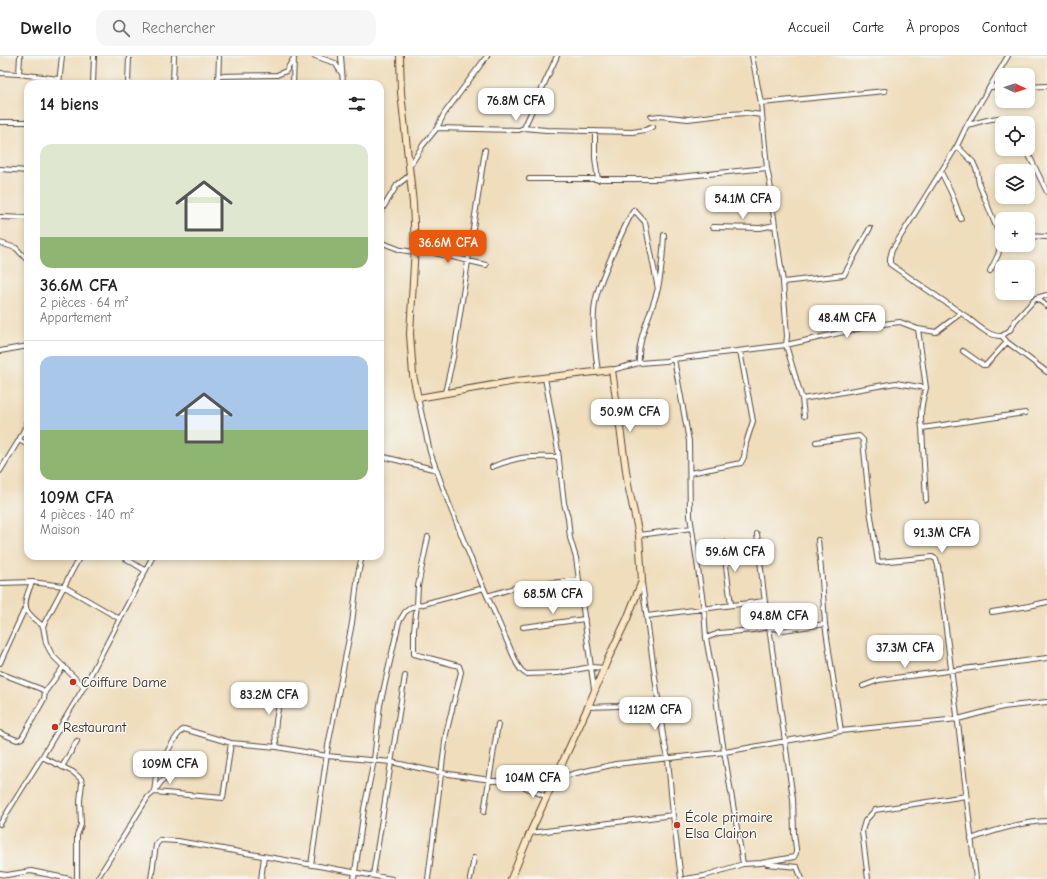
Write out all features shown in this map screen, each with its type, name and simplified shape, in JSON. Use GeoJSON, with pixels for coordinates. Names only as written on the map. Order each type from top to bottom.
{"type":"FeatureCollection","features":[{"type":"Feature","properties":{"kind":"street"},"geometry":{"type":"LineString","coordinates":[[19,74],[20,56]]}},
{"type":"Feature","properties":{"kind":"street"},"geometry":{"type":"LineString","coordinates":[[59,80],[62,56]]}},
{"type":"Feature","properties":{"kind":"street"},"geometry":{"type":"LineString","coordinates":[[93,80],[94,56]]}},
{"type":"Feature","properties":{"kind":"street"},"geometry":{"type":"LineString","coordinates":[[128,80],[129,56]]}},
{"type":"Feature","properties":{"kind":"street"},"geometry":{"type":"LineString","coordinates":[[173,80],[174,56]]}},
{"type":"Feature","properties":{"kind":"street"},"geometry":{"type":"LineString","coordinates":[[218,80],[219,56]]}},
{"type":"Feature","properties":{"kind":"street"},"geometry":{"type":"LineString","coordinates":[[218,76],[277,75],[286,71],[295,56]]}},
{"type":"Feature","properties":{"kind":"street"},"geometry":{"type":"LineString","coordinates":[[294,80],[295,56]]}},
{"type":"Feature","properties":{"kind":"street"},"geometry":{"type":"LineString","coordinates":[[315,56],[335,63],[342,74]]}},
{"type":"Feature","properties":{"kind":"street"},"geometry":{"type":"LineString","coordinates":[[341,56],[343,80]]}},
{"type":"Feature","properties":{"kind":"street"},"geometry":{"type":"LineString","coordinates":[[400,56],[401,93],[411,175],[415,249],[410,334],[413,375],[430,452],[468,552],[521,670],[526,674],[558,673],[591,667],[604,668]]}},
{"type":"Feature","properties":{"kind":"street"},"geometry":{"type":"LineString","coordinates":[[410,166],[423,144],[437,128],[444,114],[486,56]]}},
{"type":"Feature","properties":{"kind":"street"},"geometry":{"type":"LineString","coordinates":[[524,128],[558,56]]}},
{"type":"Feature","properties":{"kind":"street"},"geometry":{"type":"LineString","coordinates":[[753,56],[761,103],[767,168],[772,194],[782,282],[787,336],[786,345],[802,399],[804,416]]}},
{"type":"Feature","properties":{"kind":"street"},"geometry":{"type":"LineString","coordinates":[[1008,56],[967,125],[957,146],[892,250],[890,264],[993,335],[1002,336],[1010,330],[1015,321],[1036,298],[1047,295]]}},
{"type":"Feature","properties":{"kind":"street"},"geometry":{"type":"LineString","coordinates":[[0,73],[19,74],[49,80]]}},
{"type":"Feature","properties":{"kind":"street"},"geometry":{"type":"LineString","coordinates":[[1035,86],[1047,86]]}},
{"type":"Feature","properties":{"kind":"street"},"geometry":{"type":"LineString","coordinates":[[990,87],[995,87]]}},
{"type":"Feature","properties":{"kind":"street"},"geometry":{"type":"LineString","coordinates":[[761,103],[885,91]]}},
{"type":"Feature","properties":{"kind":"street"},"geometry":{"type":"LineString","coordinates":[[651,117],[660,116],[688,119],[746,113],[762,115]]}},
{"type":"Feature","properties":{"kind":"street"},"geometry":{"type":"LineString","coordinates":[[967,125],[995,119]]}},
{"type":"Feature","properties":{"kind":"street"},"geometry":{"type":"LineString","coordinates":[[0,122],[24,122]]}},
{"type":"Feature","properties":{"kind":"street"},"geometry":{"type":"LineString","coordinates":[[437,128],[519,130],[524,128],[632,132],[653,127]]}},
{"type":"Feature","properties":{"kind":"street"},"geometry":{"type":"LineString","coordinates":[[595,131],[595,158],[598,180]]}},
{"type":"Feature","properties":{"kind":"street"},"geometry":{"type":"LineString","coordinates":[[957,146],[973,162],[977,171],[979,184],[995,222]]}},
{"type":"Feature","properties":{"kind":"street"},"geometry":{"type":"LineString","coordinates":[[445,393],[454,353],[467,260],[476,217],[485,150]]}},
{"type":"Feature","properties":{"kind":"street"},"geometry":{"type":"LineString","coordinates":[[1029,156],[1047,192]]}},
{"type":"Feature","properties":{"kind":"street"},"geometry":{"type":"LineString","coordinates":[[529,179],[659,179],[767,168]]}},
{"type":"Feature","properties":{"kind":"street"},"geometry":{"type":"LineString","coordinates":[[0,169],[24,171]]}},
{"type":"Feature","properties":{"kind":"street"},"geometry":{"type":"LineString","coordinates":[[941,172],[952,192],[960,219]]}},
{"type":"Feature","properties":{"kind":"street"},"geometry":{"type":"LineString","coordinates":[[384,206],[397,185],[411,175]]}},
{"type":"Feature","properties":{"kind":"street"},"geometry":{"type":"LineString","coordinates":[[598,372],[594,312],[596,298],[601,280],[622,235],[625,224],[634,210],[645,222],[658,289]]}},
{"type":"Feature","properties":{"kind":"street"},"geometry":{"type":"LineString","coordinates":[[0,217],[24,218]]}},
{"type":"Feature","properties":{"kind":"street"},"geometry":{"type":"LineString","coordinates":[[713,227],[760,228],[775,225]]}},
{"type":"Feature","properties":{"kind":"street"},"geometry":{"type":"LineString","coordinates":[[782,282],[844,275],[870,228]]}},
{"type":"Feature","properties":{"kind":"street"},"geometry":{"type":"LineString","coordinates":[[639,363],[640,344],[658,289],[663,259],[664,236]]}},
{"type":"Feature","properties":{"kind":"street"},"geometry":{"type":"LineString","coordinates":[[1035,236],[1047,237]]}},
{"type":"Feature","properties":{"kind":"street"},"geometry":{"type":"LineString","coordinates":[[0,243],[16,248],[24,257]]}},
{"type":"Feature","properties":{"kind":"street"},"geometry":{"type":"LineString","coordinates":[[384,244],[401,250],[415,249],[486,265]]}},
{"type":"Feature","properties":{"kind":"street"},"geometry":{"type":"LineString","coordinates":[[990,271],[999,252]]}},
{"type":"Feature","properties":{"kind":"street"},"geometry":{"type":"LineString","coordinates":[[1036,298],[1047,306]]}},
{"type":"Feature","properties":{"kind":"street"},"geometry":{"type":"LineString","coordinates":[[418,398],[495,384],[612,370],[639,363],[666,361],[786,345],[875,325],[900,322],[918,329],[936,332],[961,313]]}},
{"type":"Feature","properties":{"kind":"street"},"geometry":{"type":"LineString","coordinates":[[918,329],[926,388],[922,402],[920,420],[922,428],[926,500]]}},
{"type":"Feature","properties":{"kind":"street"},"geometry":{"type":"LineString","coordinates":[[1002,336],[1007,342],[1047,372]]}},
{"type":"Feature","properties":{"kind":"street"},"geometry":{"type":"LineString","coordinates":[[963,351],[986,365],[1007,342]]}},
{"type":"Feature","properties":{"kind":"street"},"geometry":{"type":"LineString","coordinates":[[0,351],[24,347]]}},
{"type":"Feature","properties":{"kind":"street"},"geometry":{"type":"LineString","coordinates":[[690,473],[741,463],[744,457],[746,443],[753,420],[740,351]]}},
{"type":"Feature","properties":{"kind":"street"},"geometry":{"type":"LineString","coordinates":[[674,359],[689,441],[690,516],[704,609],[706,638],[714,680],[742,864]]}},
{"type":"Feature","properties":{"kind":"street"},"geometry":{"type":"LineString","coordinates":[[612,370],[628,485],[639,535],[642,581],[648,616],[663,735],[668,759],[672,815],[681,879]]}},
{"type":"Feature","properties":{"kind":"street"},"geometry":{"type":"LineString","coordinates":[[545,378],[559,457],[564,503],[568,518],[570,538],[576,558],[595,692]]}},
{"type":"Feature","properties":{"kind":"street"},"geometry":{"type":"LineString","coordinates":[[802,399],[896,383],[926,388]]}},
{"type":"Feature","properties":{"kind":"street"},"geometry":{"type":"LineString","coordinates":[[922,428],[1025,413]]}},
{"type":"Feature","properties":{"kind":"street"},"geometry":{"type":"LineString","coordinates":[[0,471],[24,429]]}},
{"type":"Feature","properties":{"kind":"street"},"geometry":{"type":"LineString","coordinates":[[816,442],[859,436],[863,440],[870,510],[878,562],[932,557],[936,560],[952,671],[976,879]]}},
{"type":"Feature","properties":{"kind":"street"},"geometry":{"type":"LineString","coordinates":[[19,440],[24,443]]}},
{"type":"Feature","properties":{"kind":"street"},"geometry":{"type":"LineString","coordinates":[[492,467],[524,456],[559,457]]}},
{"type":"Feature","properties":{"kind":"street"},"geometry":{"type":"LineString","coordinates":[[384,457],[436,470]]}},
{"type":"Feature","properties":{"kind":"street"},"geometry":{"type":"LineString","coordinates":[[639,535],[692,528]]}},
{"type":"Feature","properties":{"kind":"street"},"geometry":{"type":"LineString","coordinates":[[685,879],[704,876],[742,864],[761,863],[794,857],[796,853],[793,799],[764,601],[757,534]]}},
{"type":"Feature","properties":{"kind":"street"},"geometry":{"type":"LineString","coordinates":[[428,537],[418,586],[414,630],[414,654],[459,666],[461,668],[446,734],[428,879]]}},
{"type":"Feature","properties":{"kind":"street"},"geometry":{"type":"LineString","coordinates":[[818,540],[825,624],[841,730]]}},
{"type":"Feature","properties":{"kind":"street"},"geometry":{"type":"LineString","coordinates":[[723,542],[731,606]]}},
{"type":"Feature","properties":{"kind":"street"},"geometry":{"type":"LineString","coordinates":[[78,560],[43,626],[46,643],[52,655],[84,687]]}},
{"type":"Feature","properties":{"kind":"street"},"geometry":{"type":"LineString","coordinates":[[128,560],[144,570]]}},
{"type":"Feature","properties":{"kind":"street"},"geometry":{"type":"LineString","coordinates":[[0,824],[84,687],[150,560]]}},
{"type":"Feature","properties":{"kind":"street"},"geometry":{"type":"LineString","coordinates":[[311,865],[330,735],[352,623],[361,560]]}},
{"type":"Feature","properties":{"kind":"street"},"geometry":{"type":"LineString","coordinates":[[487,596],[521,586],[579,580]]}},
{"type":"Feature","properties":{"kind":"street"},"geometry":{"type":"LineString","coordinates":[[511,879],[530,833],[595,692],[642,581]]}},
{"type":"Feature","properties":{"kind":"street"},"geometry":{"type":"LineString","coordinates":[[0,664],[26,606],[27,595],[32,582]]}},
{"type":"Feature","properties":{"kind":"street"},"geometry":{"type":"LineString","coordinates":[[0,584],[32,582],[63,586],[120,619]]}},
{"type":"Feature","properties":{"kind":"street"},"geometry":{"type":"LineString","coordinates":[[354,879],[364,809],[374,760],[380,705],[399,622],[405,612],[417,605],[484,588]]}},
{"type":"Feature","properties":{"kind":"street"},"geometry":{"type":"LineString","coordinates":[[648,616],[764,601]]}},
{"type":"Feature","properties":{"kind":"street"},"geometry":{"type":"LineString","coordinates":[[992,612],[1047,602]]}},
{"type":"Feature","properties":{"kind":"street"},"geometry":{"type":"LineString","coordinates":[[26,606],[29,615],[43,626]]}},
{"type":"Feature","properties":{"kind":"street"},"geometry":{"type":"LineString","coordinates":[[522,627],[585,619]]}},
{"type":"Feature","properties":{"kind":"street"},"geometry":{"type":"LineString","coordinates":[[706,638],[719,633],[769,627],[783,630],[825,624]]}},
{"type":"Feature","properties":{"kind":"street"},"geometry":{"type":"LineString","coordinates":[[863,686],[879,680],[1047,658]]}},
{"type":"Feature","properties":{"kind":"street"},"geometry":{"type":"LineString","coordinates":[[0,733],[17,740],[22,738],[44,700],[45,692],[64,666]]}},
{"type":"Feature","properties":{"kind":"street"},"geometry":{"type":"LineString","coordinates":[[0,673],[41,689],[45,692]]}},
{"type":"Feature","properties":{"kind":"street"},"geometry":{"type":"LineString","coordinates":[[373,875],[406,676]]}},
{"type":"Feature","properties":{"kind":"street"},"geometry":{"type":"LineString","coordinates":[[277,747],[275,728],[284,685]]}},
{"type":"Feature","properties":{"kind":"street"},"geometry":{"type":"LineString","coordinates":[[588,707],[659,702]]}},
{"type":"Feature","properties":{"kind":"street"},"geometry":{"type":"LineString","coordinates":[[554,781],[572,774],[616,764],[725,752],[841,730],[958,719],[1003,707],[1047,702]]}},
{"type":"Feature","properties":{"kind":"street"},"geometry":{"type":"LineString","coordinates":[[484,812],[498,724]]}},
{"type":"Feature","properties":{"kind":"street"},"geometry":{"type":"LineString","coordinates":[[154,792],[156,776],[168,749],[180,731],[184,729],[231,743],[277,747],[328,756],[391,762],[442,773],[518,784],[547,797]]}},
{"type":"Feature","properties":{"kind":"street"},"geometry":{"type":"LineString","coordinates":[[62,767],[77,741]]}},
{"type":"Feature","properties":{"kind":"street"},"geometry":{"type":"LineString","coordinates":[[154,792],[223,798],[231,743]]}},
{"type":"Feature","properties":{"kind":"street"},"geometry":{"type":"LineString","coordinates":[[42,757],[78,775],[81,779],[80,801],[82,825],[77,835],[77,879]]}},
{"type":"Feature","properties":{"kind":"street"},"geometry":{"type":"LineString","coordinates":[[97,879],[148,797],[154,792],[161,782],[177,770]]}},
{"type":"Feature","properties":{"kind":"street"},"geometry":{"type":"LineString","coordinates":[[868,879],[862,831],[865,821],[875,810],[966,796]]}},
{"type":"Feature","properties":{"kind":"street"},"geometry":{"type":"LineString","coordinates":[[530,833],[672,815]]}},
{"type":"Feature","properties":{"kind":"street"},"geometry":{"type":"LineString","coordinates":[[971,839],[1027,823],[1047,821]]}},
{"type":"Feature","properties":{"kind":"street"},"geometry":{"type":"LineString","coordinates":[[151,879],[156,845],[160,840],[178,841],[392,879]]}},
{"type":"Feature","properties":{"kind":"street"},"geometry":{"type":"LineString","coordinates":[[261,879],[264,857]]}},
{"type":"Feature","properties":{"kind":"street"},"geometry":{"type":"LineString","coordinates":[[470,879],[474,858]]}},
{"type":"Feature","properties":{"kind":"street"},"geometry":{"type":"LineString","coordinates":[[761,863],[797,867],[802,879]]}},
{"type":"Feature","properties":{"kind":"street"},"geometry":{"type":"LineString","coordinates":[[0,874],[7,875],[31,871],[70,879]]}},
{"type":"Feature","properties":{"kind":"place","name":"Coiffure Dame"},"geometry":{"type":"Point","coordinates":[73,682]}},
{"type":"Feature","properties":{"kind":"place","name":"Restaurant"},"geometry":{"type":"Point","coordinates":[55,727]}},
{"type":"Feature","properties":{"kind":"place","name":"École primaire Elsa Clairon"},"geometry":{"type":"Point","coordinates":[677,825]}}]}
